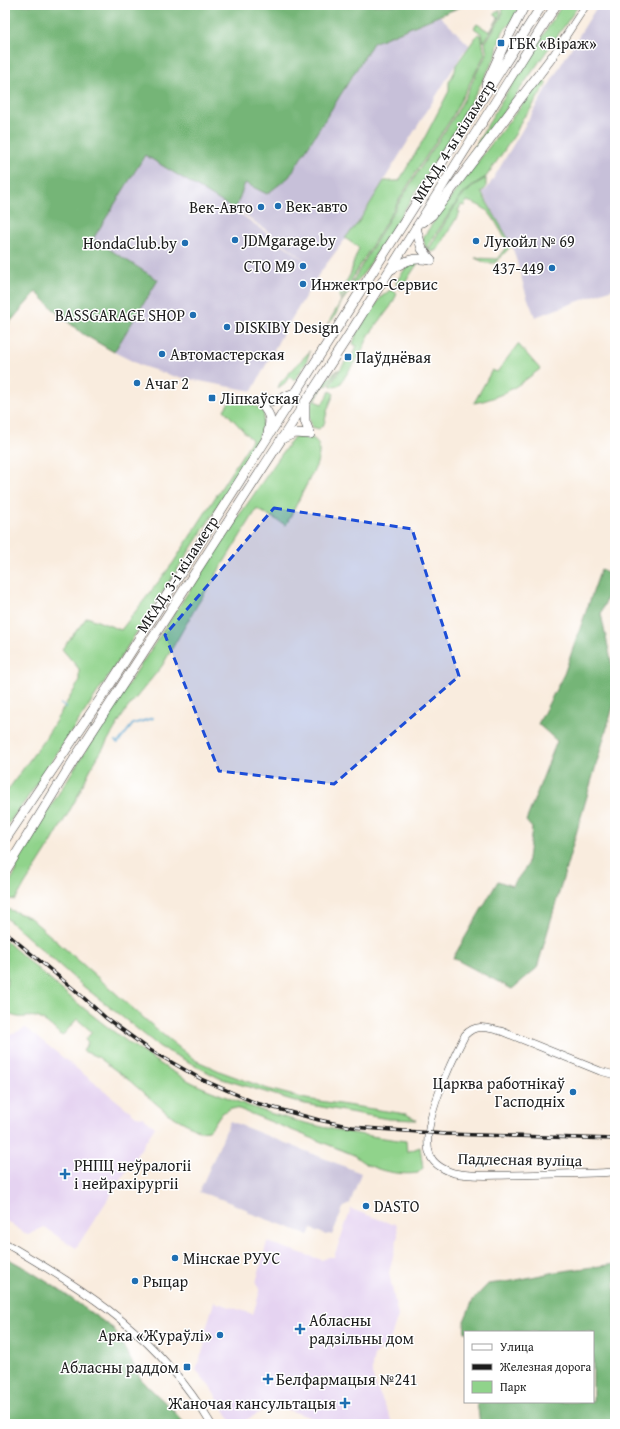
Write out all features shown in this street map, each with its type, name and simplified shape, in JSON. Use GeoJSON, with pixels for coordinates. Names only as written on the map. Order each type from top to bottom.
{"type":"FeatureCollection","features":[{"type":"Feature","properties":{"kind":"highway"},"geometry":{"type":"LineString","coordinates":[[471,117],[504,45],[525,5]]}},
{"type":"Feature","properties":{"kind":"highway","name":"МКАД, 4-ы кіламетр"},"geometry":{"type":"LineString","coordinates":[[365,285],[542,5]]}},
{"type":"Feature","properties":{"kind":"highway","name":"МКАД, 4-ы кіламетр"},"geometry":{"type":"LineString","coordinates":[[376,293],[556,5]]}},
{"type":"Feature","properties":{"kind":"highway"},"geometry":{"type":"LineString","coordinates":[[390,270],[406,260],[415,258],[431,260],[422,249],[416,228],[432,215],[552,57]]}},
{"type":"Feature","properties":{"kind":"highway","name":"МКАД, 3-і кіламетр"},"geometry":{"type":"LineString","coordinates":[[5,840],[108,686],[365,285]]}},
{"type":"Feature","properties":{"kind":"highway","name":"МКАД, 3-і кіламетр"},"geometry":{"type":"LineString","coordinates":[[7,869],[75,758],[376,293]]}},
{"type":"Feature","properties":{"kind":"highway"},"geometry":{"type":"LineString","coordinates":[[267,438],[270,417],[268,411],[260,402],[277,400],[297,391]]}},
{"type":"Feature","properties":{"kind":"highway"},"geometry":{"type":"LineString","coordinates":[[281,439],[295,433],[310,434],[305,421],[305,402]]}},
{"type":"Feature","properties":{"kind":"street"},"geometry":{"type":"LineString","coordinates":[[552,57],[586,5]]}},
{"type":"Feature","properties":{"kind":"street","name":"Падлесная вуліца"},"geometry":{"type":"LineString","coordinates":[[615,1075],[600,1071],[501,1031],[485,1027],[477,1027],[470,1030],[465,1035],[459,1046],[431,1115],[428,1129],[429,1155],[439,1166],[452,1172],[474,1175],[615,1172]]}},
{"type":"Feature","properties":{"kind":"street"},"geometry":{"type":"LineString","coordinates":[[5,1243],[104,1306],[134,1330],[178,1375],[197,1401],[211,1424]]}},
{"type":"Feature","properties":{"kind":"highlighted area"},"geometry":{"type":"Polygon","coordinates":[[[274,508],[412,529],[459,676],[334,784],[219,771],[165,635],[274,508]]]}},
{"type":"Feature","properties":{"kind":"shaded area"},"geometry":{"type":"Polygon","coordinates":[[[598,5],[615,5],[615,288],[535,317],[526,294],[512,245],[482,192],[487,189],[598,5]]]}},
{"type":"Feature","properties":{"kind":"shaded area"},"geometry":{"type":"Polygon","coordinates":[[[440,16],[469,45],[358,222],[319,274],[284,331],[252,391],[173,376],[142,366],[114,352],[158,280],[93,239],[145,155],[235,210],[310,264],[235,208],[245,183],[289,177],[373,43],[440,16]]]}},
{"type":"Feature","properties":{"kind":"shaded area","name":"РНПЦ неўралогіі і нейрахірургіі"},"geometry":{"type":"Polygon","coordinates":[[[26,1028],[136,1116],[142,1117],[155,1127],[76,1248],[43,1227],[28,1235],[5,1220],[5,1037],[26,1028]]]}},
{"type":"Feature","properties":{"kind":"shaded area"},"geometry":{"type":"Polygon","coordinates":[[[230,1121],[361,1173],[350,1203],[343,1208],[332,1235],[326,1235],[312,1229],[309,1235],[247,1212],[248,1210],[221,1199],[199,1192],[230,1121]]]}},
{"type":"Feature","properties":{"kind":"shaded area","name":"Абласны радзільны дом"},"geometry":{"type":"Polygon","coordinates":[[[351,1209],[392,1224],[396,1223],[397,1227],[398,1235],[389,1273],[398,1316],[389,1343],[374,1356],[372,1365],[372,1374],[376,1386],[393,1424],[329,1424],[274,1405],[238,1424],[233,1424],[210,1387],[196,1370],[205,1344],[202,1343],[214,1302],[253,1314],[260,1291],[256,1283],[267,1242],[322,1260],[328,1257],[334,1257],[351,1209]]]}},
{"type":"Feature","properties":{"kind":"green space"},"geometry":{"type":"Polygon","coordinates":[[[5,5],[465,5],[373,43],[289,177],[267,194],[245,183],[235,210],[145,155],[93,239],[158,280],[114,352],[83,334],[57,313],[36,292],[5,328],[5,5]]]}},
{"type":"Feature","properties":{"kind":"green space"},"geometry":{"type":"Polygon","coordinates":[[[508,5],[520,5],[512,22],[503,31],[496,56],[456,129],[366,270],[342,301],[334,318],[327,325],[405,193],[451,122],[487,54],[485,43],[501,18],[503,8],[508,5]]]}},
{"type":"Feature","properties":{"kind":"green space"},"geometry":{"type":"Polygon","coordinates":[[[562,5],[579,5],[490,132],[468,159],[499,105],[562,5]]]}},
{"type":"Feature","properties":{"kind":"green space"},"geometry":{"type":"Polygon","coordinates":[[[500,9],[500,17],[484,42],[482,34],[474,28],[477,24],[490,32],[498,18],[494,14],[500,9]]]}},
{"type":"Feature","properties":{"kind":"green space"},"geometry":{"type":"Polygon","coordinates":[[[478,34],[481,35],[485,54],[451,119],[417,170],[340,299],[339,295],[351,273],[359,248],[345,238],[358,223],[384,181],[399,181],[425,137],[449,91],[449,82],[455,71],[456,65],[478,34]]]}},
{"type":"Feature","properties":{"kind":"green space"},"geometry":{"type":"Polygon","coordinates":[[[542,79],[547,83],[530,110],[522,119],[516,133],[486,177],[476,183],[460,197],[426,249],[423,239],[424,236],[467,176],[542,79]]]}},
{"type":"Feature","properties":{"kind":"green space"},"geometry":{"type":"Polygon","coordinates":[[[486,178],[486,188],[481,192],[512,245],[495,263],[486,263],[475,258],[497,259],[507,246],[502,232],[490,214],[483,208],[467,201],[464,206],[461,205],[458,211],[460,212],[438,249],[433,252],[428,250],[460,198],[476,184],[486,178]]]}},
{"type":"Feature","properties":{"kind":"green space"},"geometry":{"type":"Polygon","coordinates":[[[420,260],[400,290],[397,287],[396,282],[410,262],[420,260]]]}},
{"type":"Feature","properties":{"kind":"green space"},"geometry":{"type":"Polygon","coordinates":[[[390,290],[397,294],[391,306],[369,335],[359,358],[357,358],[338,386],[334,387],[330,385],[347,359],[349,360],[357,346],[353,344],[356,334],[381,297],[390,290]]]}},
{"type":"Feature","properties":{"kind":"green space"},"geometry":{"type":"Polygon","coordinates":[[[518,344],[540,369],[501,395],[474,403],[492,370],[497,372],[518,344]]]}},
{"type":"Feature","properties":{"kind":"green space"},"geometry":{"type":"Polygon","coordinates":[[[310,351],[306,363],[295,380],[289,377],[285,383],[278,388],[280,383],[310,351]]]}},
{"type":"Feature","properties":{"kind":"green space"},"geometry":{"type":"Polygon","coordinates":[[[339,369],[327,386],[324,385],[315,401],[322,404],[330,391],[334,394],[328,408],[324,424],[319,429],[312,427],[307,412],[308,409],[323,383],[339,369]]]}},
{"type":"Feature","properties":{"kind":"green space"},"geometry":{"type":"Polygon","coordinates":[[[234,399],[256,406],[263,412],[263,421],[258,441],[219,505],[111,672],[26,800],[5,828],[5,794],[46,737],[79,682],[79,669],[62,649],[87,617],[121,630],[173,563],[252,440],[224,410],[229,402],[234,399]]]}},
{"type":"Feature","properties":{"kind":"green space"},"geometry":{"type":"Polygon","coordinates":[[[294,437],[311,438],[315,440],[319,446],[319,454],[316,466],[286,525],[257,509],[196,607],[162,666],[126,710],[90,770],[75,801],[50,845],[15,900],[5,898],[5,890],[17,870],[13,866],[110,712],[236,519],[294,437]]]}},
{"type":"Feature","properties":{"kind":"green space"},"geometry":{"type":"Polygon","coordinates":[[[601,569],[615,576],[601,614],[615,679],[615,700],[537,968],[512,989],[453,958],[498,881],[512,886],[527,866],[532,828],[526,821],[557,741],[538,724],[564,674],[601,569]]]}},
{"type":"Feature","properties":{"kind":"green space"},"geometry":{"type":"Polygon","coordinates":[[[5,908],[29,917],[162,1034],[195,1060],[268,1089],[306,1099],[406,1114],[417,1120],[388,1119],[305,1104],[219,1078],[160,1047],[83,986],[5,917],[5,908]]]}},
{"type":"Feature","properties":{"kind":"green space"},"geometry":{"type":"Polygon","coordinates":[[[5,940],[49,979],[118,1035],[167,1068],[193,1083],[246,1105],[290,1119],[336,1130],[406,1141],[407,1152],[420,1147],[423,1168],[418,1173],[410,1174],[384,1171],[368,1165],[354,1155],[239,1109],[230,1108],[220,1115],[209,1130],[199,1131],[167,1113],[130,1081],[98,1057],[83,1051],[88,1043],[85,1040],[92,1032],[77,1019],[62,1036],[39,1018],[18,1017],[9,1013],[5,1004],[7,983],[5,940]]]}},
{"type":"Feature","properties":{"kind":"green space"},"geometry":{"type":"Polygon","coordinates":[[[5,1257],[55,1287],[114,1329],[142,1381],[171,1408],[185,1424],[5,1424],[5,1257]]]}},
{"type":"Feature","properties":{"kind":"green space"},"geometry":{"type":"Polygon","coordinates":[[[615,1264],[615,1424],[480,1424],[477,1403],[594,1403],[594,1331],[465,1331],[464,1321],[473,1300],[488,1284],[512,1281],[556,1272],[615,1264]]]}},
{"type":"Feature","properties":{"kind":"waterway"},"geometry":{"type":"LineString","coordinates":[[61,704],[66,707]]}},
{"type":"Feature","properties":{"kind":"waterway"},"geometry":{"type":"LineString","coordinates":[[115,741],[118,743],[133,724],[153,718]]}},
{"type":"Feature","properties":{"kind":"railway"},"geometry":{"type":"LineString","coordinates":[[5,932],[106,1018],[150,1050],[201,1079],[256,1103],[319,1120],[352,1127],[445,1134],[615,1139]]}},
{"type":"Feature","properties":{"kind":"place","name":"ГБК «Віраж»"},"geometry":{"type":"Point","coordinates":[501,43]}},
{"type":"Feature","properties":{"kind":"place","name":"Век-авто"},"geometry":{"type":"Point","coordinates":[278,206]}},
{"type":"Feature","properties":{"kind":"place","name":"Век-Авто"},"geometry":{"type":"Point","coordinates":[261,207]}},
{"type":"Feature","properties":{"kind":"place","name":"JDMgarage.by"},"geometry":{"type":"Point","coordinates":[235,240]}},
{"type":"Feature","properties":{"kind":"place","name":"Лукойл № 69"},"geometry":{"type":"Point","coordinates":[476,241]}},
{"type":"Feature","properties":{"kind":"place","name":"HondaClub.by"},"geometry":{"type":"Point","coordinates":[185,243]}},
{"type":"Feature","properties":{"kind":"place","name":"СТО М9"},"geometry":{"type":"Point","coordinates":[303,266]}},
{"type":"Feature","properties":{"kind":"place","name":"437-449"},"geometry":{"type":"Point","coordinates":[552,268]}},
{"type":"Feature","properties":{"kind":"place","name":"Инжектро-Сервис"},"geometry":{"type":"Point","coordinates":[303,284]}},
{"type":"Feature","properties":{"kind":"place","name":"BASSGARAGE SHOP"},"geometry":{"type":"Point","coordinates":[193,315]}},
{"type":"Feature","properties":{"kind":"place","name":"DISKIBY Design"},"geometry":{"type":"Point","coordinates":[227,327]}},
{"type":"Feature","properties":{"kind":"place","name":"Автомастерская"},"geometry":{"type":"Point","coordinates":[162,354]}},
{"type":"Feature","properties":{"kind":"place","name":"Паўднёвая"},"geometry":{"type":"Point","coordinates":[348,357]}},
{"type":"Feature","properties":{"kind":"place","name":"Ачаг 2"},"geometry":{"type":"Point","coordinates":[137,383]}},
{"type":"Feature","properties":{"kind":"place","name":"Ліпкаўская"},"geometry":{"type":"Point","coordinates":[212,398]}},
{"type":"Feature","properties":{"kind":"place","name":"Царква работнікаў Гасподніх"},"geometry":{"type":"Point","coordinates":[573,1092]}},
{"type":"Feature","properties":{"kind":"place","name":"РНПЦ неўралогіі і нейрахірургіі"},"geometry":{"type":"Point","coordinates":[65,1174]}},
{"type":"Feature","properties":{"kind":"place","name":"DASTO"},"geometry":{"type":"Point","coordinates":[366,1206]}},
{"type":"Feature","properties":{"kind":"place","name":"Мінскае РУУС"},"geometry":{"type":"Point","coordinates":[175,1258]}},
{"type":"Feature","properties":{"kind":"place","name":"Рыцар"},"geometry":{"type":"Point","coordinates":[135,1281]}},
{"type":"Feature","properties":{"kind":"place","name":"Абласны радзільны дом"},"geometry":{"type":"Point","coordinates":[300,1329]}},
{"type":"Feature","properties":{"kind":"place","name":"Арка «Жураўлі»"},"geometry":{"type":"Point","coordinates":[220,1335]}},
{"type":"Feature","properties":{"kind":"place","name":"Абласны раддом"},"geometry":{"type":"Point","coordinates":[187,1367]}},
{"type":"Feature","properties":{"kind":"place","name":"Белфармацыя №241"},"geometry":{"type":"Point","coordinates":[268,1379]}},
{"type":"Feature","properties":{"kind":"place","name":"Жаночая кансультацыя"},"geometry":{"type":"Point","coordinates":[345,1403]}}]}
